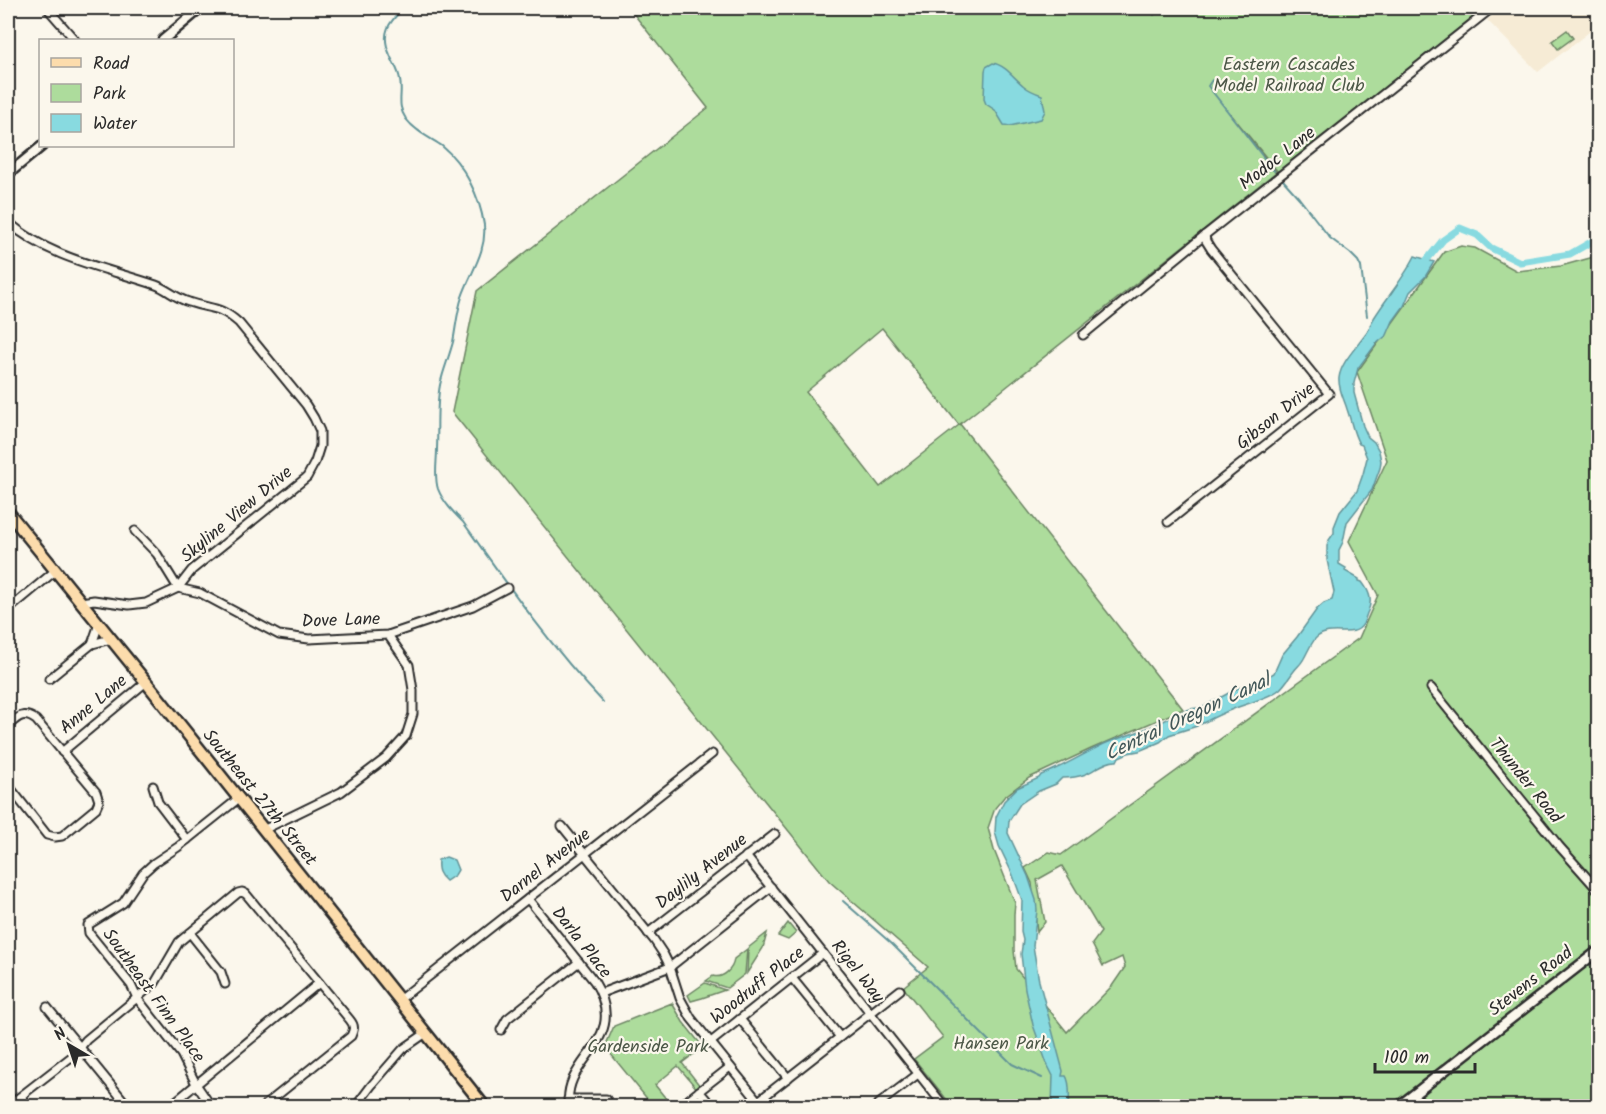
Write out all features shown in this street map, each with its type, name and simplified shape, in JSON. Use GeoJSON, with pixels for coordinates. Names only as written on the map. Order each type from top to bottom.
{"type":"FeatureCollection","features":[{"type":"Feature","properties":{"kind":"main road","name":"Southeast 27th Street"},"geometry":{"type":"LineString","coordinates":[[8,512],[484,1107]]}},
{"type":"Feature","properties":{"kind":"street"},"geometry":{"type":"LineString","coordinates":[[47,8],[74,39]]}},
{"type":"Feature","properties":{"kind":"street"},"geometry":{"type":"LineString","coordinates":[[164,39],[201,8]]}},
{"type":"Feature","properties":{"kind":"street","name":"Modoc Lane"},"geometry":{"type":"LineString","coordinates":[[1083,335],[1205,235],[1492,8]]}},
{"type":"Feature","properties":{"kind":"street"},"geometry":{"type":"LineString","coordinates":[[8,174],[41,147]]}},
{"type":"Feature","properties":{"kind":"street","name":"Skyline View Drive"},"geometry":{"type":"LineString","coordinates":[[8,222],[23,236],[76,261],[159,286],[187,302],[214,307],[228,313],[245,330],[306,405],[320,431],[320,446],[307,477],[192,570],[178,588],[146,603],[129,605],[94,600],[81,602]]}},
{"type":"Feature","properties":{"kind":"street","name":"Gibson Drive"},"geometry":{"type":"LineString","coordinates":[[1168,522],[1329,394],[1210,249],[1205,235]]}},
{"type":"Feature","properties":{"kind":"street"},"geometry":{"type":"LineString","coordinates":[[135,531],[157,554],[178,588]]}},
{"type":"Feature","properties":{"kind":"street"},"geometry":{"type":"LineString","coordinates":[[8,610],[55,571]]}},
{"type":"Feature","properties":{"kind":"street","name":"Dove Lane"},"geometry":{"type":"LineString","coordinates":[[178,588],[200,593],[279,635],[309,639],[388,635],[473,606],[507,588]]}},
{"type":"Feature","properties":{"kind":"street"},"geometry":{"type":"LineString","coordinates":[[92,644],[99,624]]}},
{"type":"Feature","properties":{"kind":"street"},"geometry":{"type":"LineString","coordinates":[[263,830],[341,792],[386,758],[406,736],[413,714],[413,690],[409,665],[388,635]]}},
{"type":"Feature","properties":{"kind":"street"},"geometry":{"type":"LineString","coordinates":[[49,679],[92,644],[111,639]]}},
{"type":"Feature","properties":{"kind":"street","name":"Anne Lane"},"geometry":{"type":"LineString","coordinates":[[62,752],[146,682]]}},
{"type":"Feature","properties":{"kind":"street","name":"Thunder Road"},"geometry":{"type":"LineString","coordinates":[[1431,688],[1558,846],[1599,890]]}},
{"type":"Feature","properties":{"kind":"street"},"geometry":{"type":"LineString","coordinates":[[8,726],[20,716],[29,715],[36,720],[96,792],[99,801],[96,808],[62,836],[55,837],[47,835],[8,785]]}},
{"type":"Feature","properties":{"kind":"street","name":"Darnel Avenue"},"geometry":{"type":"LineString","coordinates":[[399,1000],[712,754]]}},
{"type":"Feature","properties":{"kind":"street"},"geometry":{"type":"LineString","coordinates":[[153,786],[158,802],[187,840],[238,799]]}},
{"type":"Feature","properties":{"kind":"street"},"geometry":{"type":"LineString","coordinates":[[562,826],[664,955],[684,1006],[755,1104],[900,990]]}},
{"type":"Feature","properties":{"kind":"street","name":"Daylily Avenue"},"geometry":{"type":"LineString","coordinates":[[648,933],[775,834]]}},
{"type":"Feature","properties":{"kind":"street","name":"Southeast Finn Place"},"geometry":{"type":"LineString","coordinates":[[187,840],[143,873],[123,903],[88,925],[89,933],[131,985],[137,998],[181,1054],[196,1084],[212,1107]]}},
{"type":"Feature","properties":{"kind":"street","name":"Rigel Way"},"geometry":{"type":"LineString","coordinates":[[747,856],[944,1107]]}},
{"type":"Feature","properties":{"kind":"street"},"geometry":{"type":"LineString","coordinates":[[601,993],[670,967],[771,887]]}},
{"type":"Feature","properties":{"kind":"street"},"geometry":{"type":"LineString","coordinates":[[8,1107],[75,1054],[86,1040],[155,983],[179,942],[242,892],[353,1024],[354,1029],[351,1036],[264,1107]]}},
{"type":"Feature","properties":{"kind":"street","name":"Darla Place"},"geometry":{"type":"LineString","coordinates":[[528,899],[594,981],[601,993],[605,1015],[602,1034],[572,1081],[568,1103]]}},
{"type":"Feature","properties":{"kind":"street"},"geometry":{"type":"LineString","coordinates":[[190,933],[222,972],[225,984]]}},
{"type":"Feature","properties":{"kind":"street","name":"Stevens Road"},"geometry":{"type":"LineString","coordinates":[[1399,1107],[1599,951]]}},
{"type":"Feature","properties":{"kind":"street","name":"Woodruff Place"},"geometry":{"type":"LineString","coordinates":[[711,1042],[823,953]]}},
{"type":"Feature","properties":{"kind":"street"},"geometry":{"type":"LineString","coordinates":[[501,1030],[507,1019],[579,962]]}},
{"type":"Feature","properties":{"kind":"street"},"geometry":{"type":"LineString","coordinates":[[792,978],[840,1037]]}},
{"type":"Feature","properties":{"kind":"street"},"geometry":{"type":"LineString","coordinates":[[170,1107],[319,983]]}},
{"type":"Feature","properties":{"kind":"street"},"geometry":{"type":"LineString","coordinates":[[47,1007],[128,1107]]}},
{"type":"Feature","properties":{"kind":"street"},"geometry":{"type":"LineString","coordinates":[[741,1019],[788,1078]]}},
{"type":"Feature","properties":{"kind":"street"},"geometry":{"type":"LineString","coordinates":[[356,1107],[403,1049],[426,1033]]}},
{"type":"Feature","properties":{"kind":"street"},"geometry":{"type":"LineString","coordinates":[[680,1107],[730,1067]]}},
{"type":"Feature","properties":{"kind":"street"},"geometry":{"type":"LineString","coordinates":[[876,1107],[918,1074]]}},
{"type":"Feature","properties":{"kind":"street"},"geometry":{"type":"LineString","coordinates":[[699,1091],[712,1107]]}},
{"type":"Feature","properties":{"kind":"street"},"geometry":{"type":"LineString","coordinates":[[21,1096],[29,1107]]}},
{"type":"Feature","properties":{"kind":"street"},"geometry":{"type":"LineString","coordinates":[[568,1103],[606,1100],[611,1107]]}},
{"type":"Feature","properties":{"kind":"shaded area"},"geometry":{"type":"Polygon","coordinates":[[[1501,8],[1598,8],[1598,25],[1538,72],[1487,20],[1501,8]]]}},
{"type":"Feature","properties":{"kind":"green space"},"geometry":{"type":"Polygon","coordinates":[[[629,8],[1147,8],[1154,15],[1164,8],[1484,8],[1278,172],[1230,113],[1276,172],[960,424],[1183,709],[1029,778],[1004,797],[995,808],[988,828],[994,850],[1015,903],[1016,969],[1067,1032],[1112,986],[1125,967],[1122,957],[1103,966],[1092,944],[1101,932],[1062,866],[1037,880],[1045,922],[1037,932],[1032,883],[1025,868],[1049,852],[1061,855],[1359,638],[1378,595],[1349,541],[1387,460],[1357,372],[1444,252],[1461,246],[1475,248],[1517,271],[1561,266],[1590,258],[1598,253],[1598,1106],[998,1106],[996,1103],[991,1106],[952,1106],[914,1059],[943,1037],[903,987],[928,967],[829,881],[452,412],[477,291],[708,108],[629,8]],[[882,328],[806,392],[880,487],[959,425],[882,328]]]}},
{"type":"Feature","properties":{"kind":"green space"},"geometry":{"type":"Polygon","coordinates":[[[1567,30],[1573,38],[1558,49],[1552,41],[1567,30]]]}},
{"type":"Feature","properties":{"kind":"green space"},"geometry":{"type":"Polygon","coordinates":[[[788,923],[796,933],[788,940],[778,936],[788,923]]]}},
{"type":"Feature","properties":{"kind":"green space"},"geometry":{"type":"Polygon","coordinates":[[[767,933],[763,948],[747,973],[748,948],[767,933]]]}},
{"type":"Feature","properties":{"kind":"green space"},"geometry":{"type":"Polygon","coordinates":[[[747,949],[745,974],[727,988],[706,981],[713,976],[717,977],[727,972],[734,959],[747,949]]]}},
{"type":"Feature","properties":{"kind":"green space"},"geometry":{"type":"Polygon","coordinates":[[[705,983],[725,990],[691,1001],[688,995],[705,983]]]}},
{"type":"Feature","properties":{"kind":"green space","name":"Gardenside Park"},"geometry":{"type":"Polygon","coordinates":[[[672,1003],[683,1022],[703,1047],[682,1063],[700,1086],[697,1089],[678,1066],[655,1085],[672,1106],[653,1106],[605,1047],[614,1026],[672,1003]]]}},
{"type":"Feature","properties":{"kind":"water"},"geometry":{"type":"Polygon","coordinates":[[[993,63],[1005,69],[1028,89],[1042,95],[1045,111],[1041,119],[1010,126],[1004,125],[995,110],[986,104],[984,99],[985,71],[986,67],[993,63]]]}},
{"type":"Feature","properties":{"kind":"water"},"geometry":{"type":"Polygon","coordinates":[[[1415,256],[1434,262],[1425,277],[1410,292],[1387,335],[1376,344],[1358,368],[1354,383],[1354,393],[1363,426],[1379,451],[1381,461],[1372,490],[1347,522],[1339,550],[1339,564],[1346,568],[1345,571],[1362,582],[1370,596],[1363,624],[1354,631],[1329,632],[1317,637],[1301,663],[1282,687],[1273,694],[1229,710],[1197,726],[1169,735],[1160,742],[1128,753],[1119,757],[1117,761],[1105,764],[1086,774],[1062,778],[1056,784],[1039,791],[1020,804],[1009,821],[1008,833],[1028,876],[1036,900],[1033,946],[1039,981],[1063,1071],[1062,1076],[1066,1076],[1069,1083],[1069,1106],[1052,1106],[1053,1076],[1033,1025],[1025,989],[1021,954],[1022,900],[999,846],[995,832],[996,817],[1004,801],[1017,788],[1041,775],[1104,744],[1182,712],[1201,708],[1238,688],[1257,683],[1274,673],[1282,655],[1317,609],[1332,600],[1334,592],[1327,560],[1327,546],[1334,533],[1340,512],[1357,491],[1367,458],[1355,435],[1340,390],[1340,372],[1415,256]]]}},
{"type":"Feature","properties":{"kind":"water"},"geometry":{"type":"Polygon","coordinates":[[[446,857],[454,860],[458,870],[446,881],[439,872],[438,860],[446,857]]]}},
{"type":"Feature","properties":{"kind":"waterway"},"geometry":{"type":"LineString","coordinates":[[404,8],[390,23],[386,34],[387,47],[401,85],[400,104],[403,114],[414,127],[442,146],[457,162],[475,192],[484,225],[483,244],[462,297],[453,342],[440,385],[436,469],[438,489],[446,503],[463,522],[547,637],[603,702]]}},
{"type":"Feature","properties":{"kind":"waterway"},"geometry":{"type":"LineString","coordinates":[[1212,80],[1208,86],[1274,171]]}},
{"type":"Feature","properties":{"kind":"waterway"},"geometry":{"type":"LineString","coordinates":[[1283,180],[1330,238],[1358,261],[1361,267],[1367,316]]}},
{"type":"Feature","properties":{"kind":"waterway","name":"Central Oregon Canal"},"geometry":{"type":"LineString","coordinates":[[1421,267],[1443,240],[1460,228],[1477,235],[1491,248],[1520,262],[1570,254],[1598,238]]}},
{"type":"Feature","properties":{"kind":"waterway"},"geometry":{"type":"LineString","coordinates":[[843,901],[892,944],[1012,1064],[1042,1078]]}},
{"type":"Feature","properties":{"kind":"park label","name":"Eastern Cascades Model Railroad Club"},"geometry":{"type":"Point","coordinates":[1289,76]}},
{"type":"Feature","properties":{"kind":"park label","name":"Hansen Park"},"geometry":{"type":"Point","coordinates":[1001,1044]}}]}
